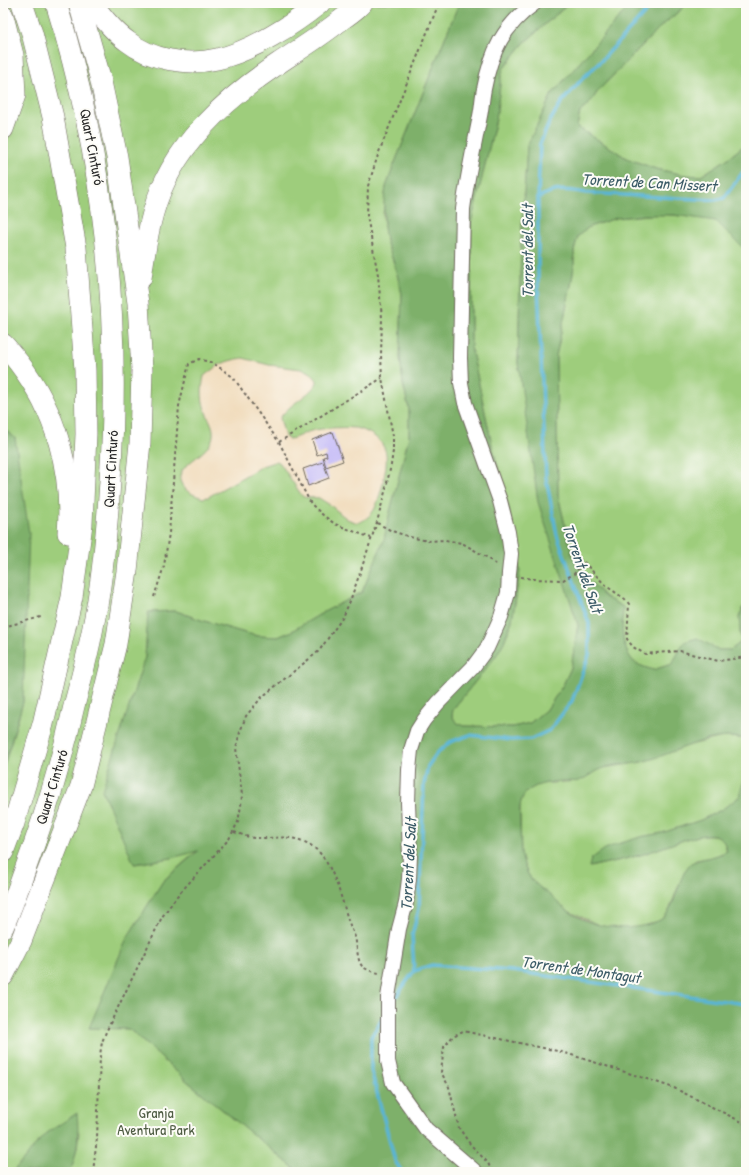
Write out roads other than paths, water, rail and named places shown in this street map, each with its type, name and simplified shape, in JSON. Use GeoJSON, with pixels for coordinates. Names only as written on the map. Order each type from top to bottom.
{"type":"FeatureCollection","features":[{"type":"Feature","properties":{"kind":"highway","name":"Quart Cinturó"},"geometry":{"type":"LineString","coordinates":[[3,852],[16,816],[43,724],[72,597],[82,524],[86,434],[85,370],[75,240],[52,116],[32,33],[22,3]]}},
{"type":"Feature","properties":{"kind":"highway","name":"Quart Cinturó"},"geometry":{"type":"LineString","coordinates":[[3,927],[27,866],[48,805],[66,744],[93,626],[105,551],[113,446],[114,365],[112,306],[105,226],[89,129],[76,72],[56,3]]}},
{"type":"Feature","properties":{"kind":"highway"},"geometry":{"type":"LineString","coordinates":[[3,976],[21,941],[81,786],[116,644],[127,571],[140,443],[142,370],[138,303],[117,157],[100,77],[79,3]]}},
{"type":"Feature","properties":{"kind":"highway"},"geometry":{"type":"LineString","coordinates":[[92,3],[115,32],[127,42],[143,51],[162,58],[181,61],[197,61],[217,59],[265,40],[320,3]]}},
{"type":"Feature","properties":{"kind":"highway"},"geometry":{"type":"LineString","coordinates":[[138,303],[147,241],[153,212],[159,194],[171,168],[189,142],[213,115],[235,95],[324,33],[362,3]]}},
{"type":"Feature","properties":{"kind":"highway"},"geometry":{"type":"LineString","coordinates":[[3,16],[13,54],[15,95],[3,129]]}},
{"type":"Feature","properties":{"kind":"highway"},"geometry":{"type":"LineString","coordinates":[[3,344],[25,371],[41,396],[55,427],[62,450],[66,476],[69,521],[60,608],[60,647]]}},
{"type":"Feature","properties":{"kind":"street"},"geometry":{"type":"LineString","coordinates":[[476,1172],[426,1129],[393,1082],[388,1061],[388,997],[399,929],[406,903],[409,879],[410,856],[408,803],[411,750],[417,731],[424,720],[438,703],[473,667],[487,648],[501,617],[508,593],[511,554],[508,532],[500,501],[465,403],[461,383],[460,358],[463,209],[466,185],[488,68],[505,32],[516,18],[535,3]]}},
{"type":"Feature","properties":{"kind":"waterway","name":"Torrent del Salt"},"geometry":{"type":"LineString","coordinates":[[393,1001],[414,971],[412,935],[419,909],[424,784],[428,766],[437,753],[450,742],[470,735],[511,740],[531,739],[550,730],[572,701],[589,655],[589,623],[557,535],[546,478],[538,283],[538,198],[540,144],[550,121],[561,103],[654,3]]}},
{"type":"Feature","properties":{"kind":"waterway","name":"Torrent de Can Missert"},"geometry":{"type":"LineString","coordinates":[[538,198],[550,192],[562,190],[587,193],[715,200],[724,198],[746,168]]}},
{"type":"Feature","properties":{"kind":"waterway","name":"Torrent de Montagut"},"geometry":{"type":"LineString","coordinates":[[414,971],[432,965],[512,971],[746,1004]]}},
{"type":"Feature","properties":{"kind":"waterway","name":"Torrent del Salt"},"geometry":{"type":"LineString","coordinates":[[383,1018],[371,1037],[371,1070],[395,1161],[402,1172]]}},
{"type":"Feature","properties":{"kind":"park label","name":"Granja Aventura Park"},"geometry":{"type":"Point","coordinates":[156,1122]}}]}
